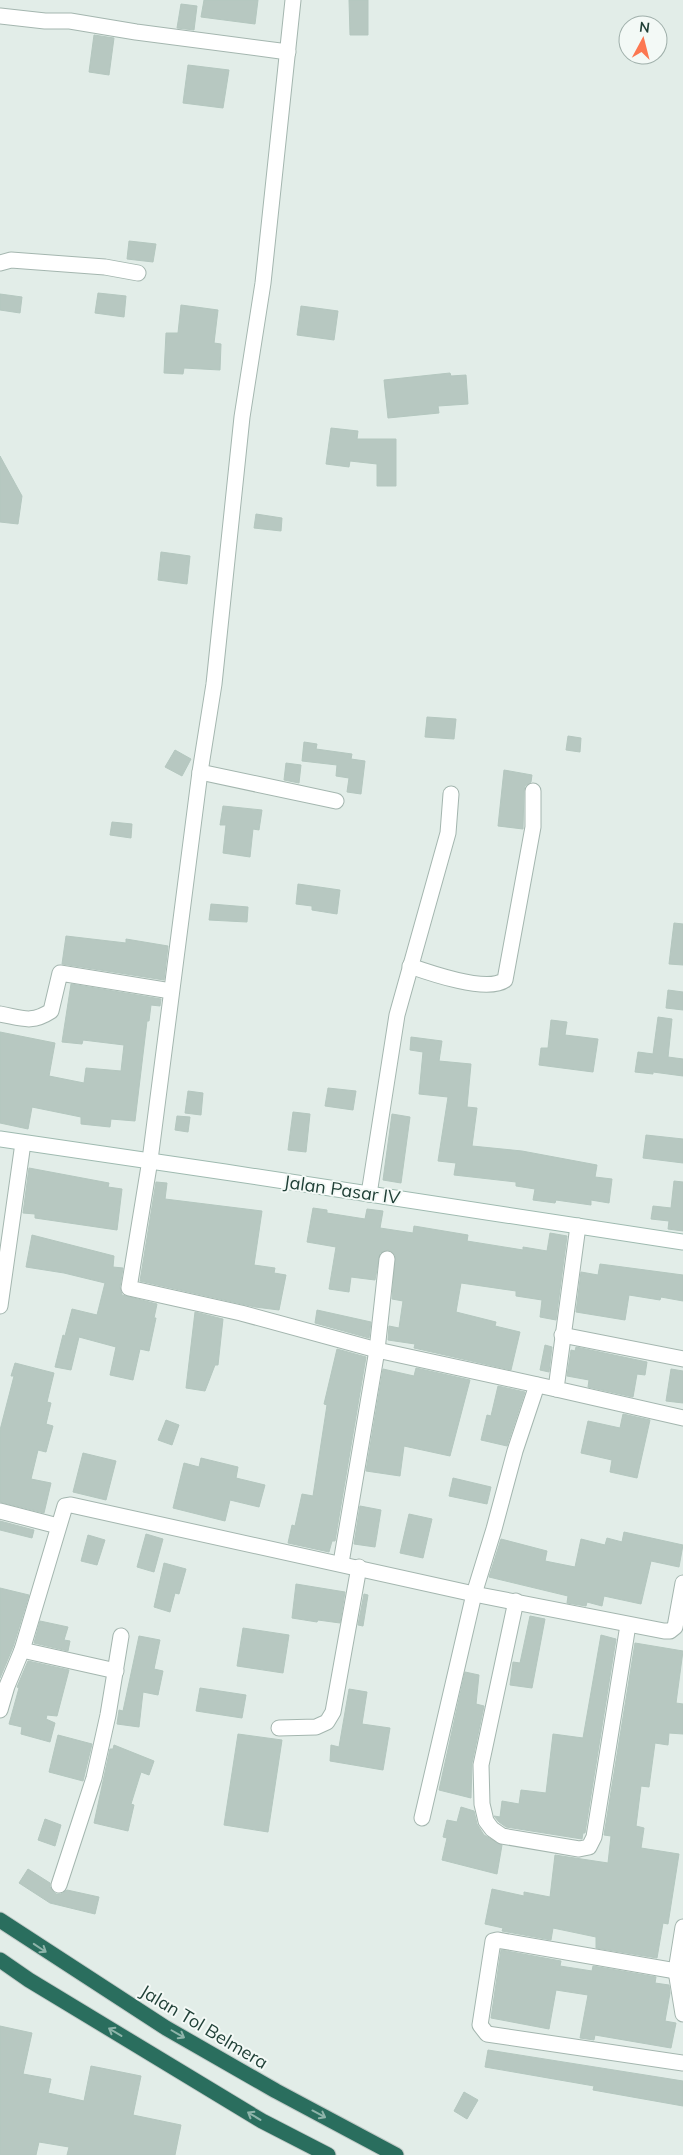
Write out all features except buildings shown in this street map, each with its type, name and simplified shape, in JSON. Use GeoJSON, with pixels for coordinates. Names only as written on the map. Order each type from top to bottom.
{"type":"FeatureCollection","features":[{"type":"Feature","properties":{"kind":"highway","name":"Jalan Tol Belmera"},"geometry":{"type":"LineString","coordinates":[[0,1920],[166,2028],[276,2091],[396,2155]]}},
{"type":"Feature","properties":{"kind":"highway"},"geometry":{"type":"LineString","coordinates":[[0,1960],[29,1980],[262,2120],[328,2155]]}},
{"type":"Feature","properties":{"kind":"street"},"geometry":{"type":"LineString","coordinates":[[293,0],[263,283],[242,417],[214,684],[200,772],[150,1160],[129,1288],[241,1313],[376,1350],[683,1418]]}},
{"type":"Feature","properties":{"kind":"street"},"geometry":{"type":"LineString","coordinates":[[0,16],[45,21],[70,21],[136,32],[288,52]]}},
{"type":"Feature","properties":{"kind":"street"},"geometry":{"type":"LineString","coordinates":[[0,262],[11,260],[94,266],[138,273]]}},
{"type":"Feature","properties":{"kind":"street"},"geometry":{"type":"LineString","coordinates":[[200,772],[336,801]]}},
{"type":"Feature","properties":{"kind":"street"},"geometry":{"type":"LineString","coordinates":[[410,966],[437,975],[492,985],[500,984],[505,980],[533,827],[533,791]]}},
{"type":"Feature","properties":{"kind":"street"},"geometry":{"type":"LineString","coordinates":[[369,1194],[397,1016],[448,833],[451,794]]}},
{"type":"Feature","properties":{"kind":"street"},"geometry":{"type":"LineString","coordinates":[[0,1014],[33,1020],[51,1011],[60,973],[171,991]]}},
{"type":"Feature","properties":{"kind":"street","name":"Jalan Pasar IV"},"geometry":{"type":"LineString","coordinates":[[0,1139],[150,1160],[683,1242]]}},
{"type":"Feature","properties":{"kind":"street"},"geometry":{"type":"LineString","coordinates":[[0,1306],[23,1143]]}},
{"type":"Feature","properties":{"kind":"street"},"geometry":{"type":"LineString","coordinates":[[556,1389],[578,1226]]}},
{"type":"Feature","properties":{"kind":"street"},"geometry":{"type":"LineString","coordinates":[[340,1563],[376,1350],[387,1259]]}},
{"type":"Feature","properties":{"kind":"street"},"geometry":{"type":"LineString","coordinates":[[562,1335],[683,1359]]}},
{"type":"Feature","properties":{"kind":"street"},"geometry":{"type":"LineString","coordinates":[[422,1818],[474,1594],[515,1451],[537,1385]]}},
{"type":"Feature","properties":{"kind":"street"},"geometry":{"type":"LineString","coordinates":[[0,1710],[7,1686],[22,1650],[65,1506],[71,1505],[359,1567],[474,1594],[628,1625],[670,1631],[676,1622],[683,1583]]}},
{"type":"Feature","properties":{"kind":"street"},"geometry":{"type":"LineString","coordinates":[[0,1511],[58,1526]]}},
{"type":"Feature","properties":{"kind":"street"},"geometry":{"type":"LineString","coordinates":[[279,1728],[316,1727],[327,1722],[334,1712],[359,1567]]}},
{"type":"Feature","properties":{"kind":"street"},"geometry":{"type":"LineString","coordinates":[[516,1601],[481,1766],[482,1804],[486,1820],[492,1829],[502,1836],[579,1849],[589,1847],[594,1837],[628,1625]]}},
{"type":"Feature","properties":{"kind":"street"},"geometry":{"type":"LineString","coordinates":[[59,1885],[94,1778],[121,1636]]}},
{"type":"Feature","properties":{"kind":"street"},"geometry":{"type":"LineString","coordinates":[[22,1650],[116,1670]]}},
{"type":"Feature","properties":{"kind":"street"},"geometry":{"type":"LineString","coordinates":[[683,1927],[676,1971],[683,2014]]}},
{"type":"Feature","properties":{"kind":"street"},"geometry":{"type":"LineString","coordinates":[[676,1971],[497,1940],[493,1941],[480,2025],[487,2034],[683,2063]]}}]}
